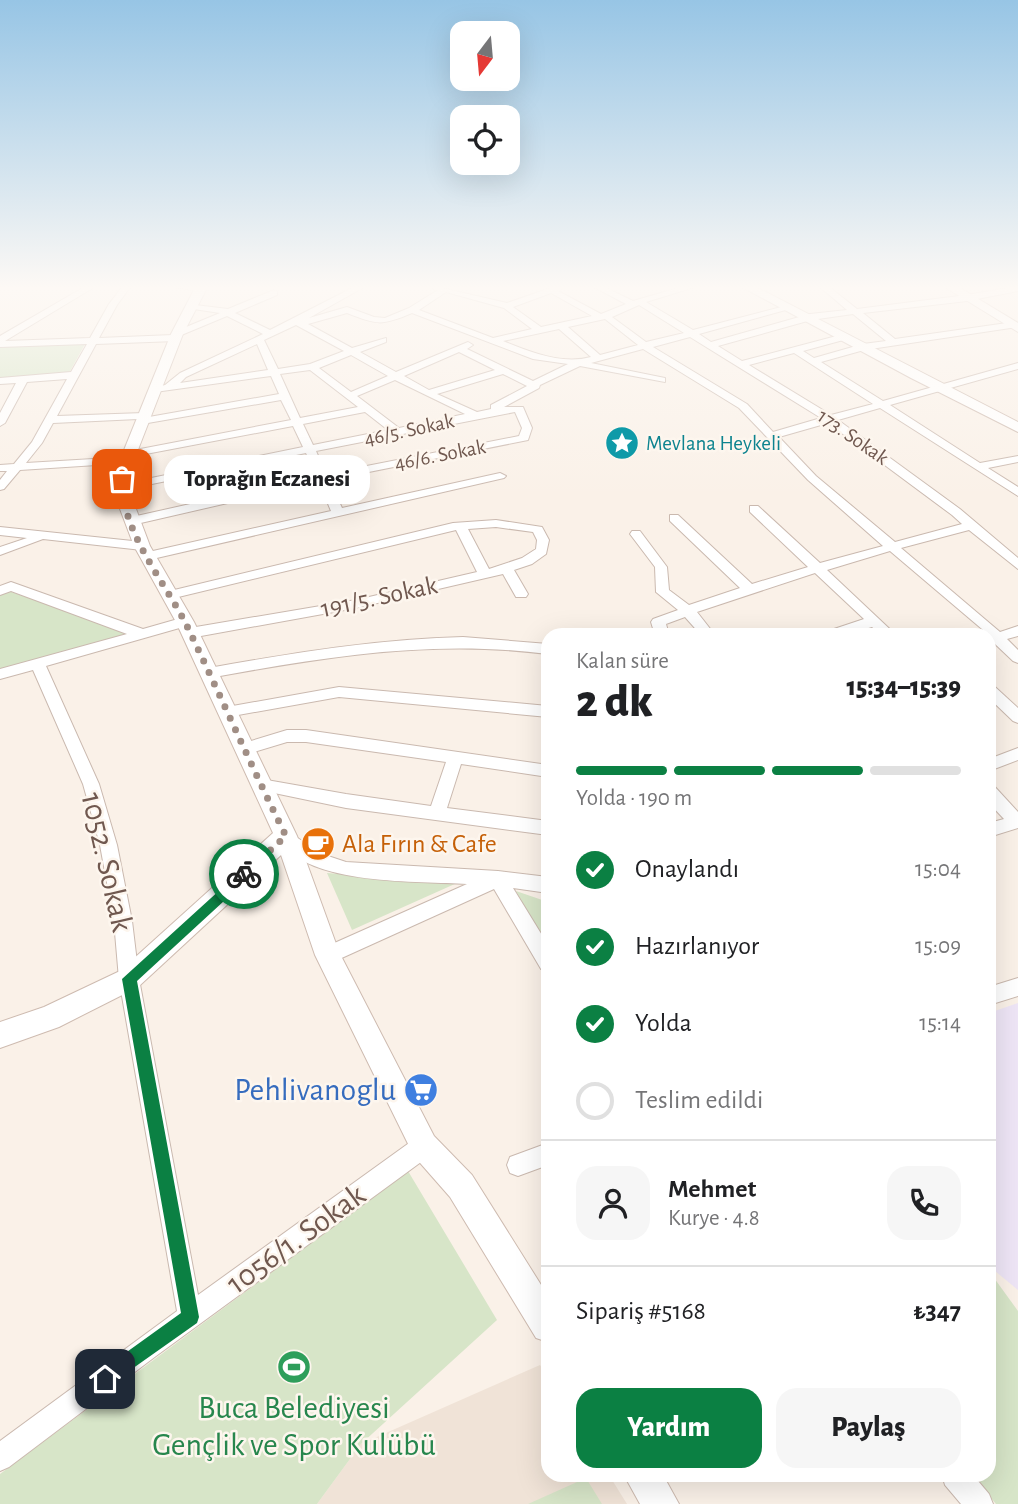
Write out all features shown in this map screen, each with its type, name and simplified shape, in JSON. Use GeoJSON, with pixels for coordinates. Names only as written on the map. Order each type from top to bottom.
{"type":"FeatureCollection","features":[{"type":"Feature","properties":{"kind":"main road"},"geometry":{"type":"LineString","coordinates":[[171,356],[161,388],[143,419],[128,457],[122,487],[132,521],[145,551],[188,628],[286,836],[328,955],[424,1146],[461,1186],[541,1315]]}},
{"type":"Feature","properties":{"kind":"main road"},"geometry":{"type":"LineString","coordinates":[[880,356],[1018,428]]}},
{"type":"Feature","properties":{"kind":"main road"},"geometry":{"type":"LineString","coordinates":[[0,1035],[50,1018],[129,979],[286,836]]}},
{"type":"Feature","properties":{"kind":"main road"},"geometry":{"type":"LineString","coordinates":[[647,1482],[661,1504]]}},
{"type":"Feature","properties":{"kind":"street"},"geometry":{"type":"LineString","coordinates":[[0,487],[32,451],[84,356]]}},
{"type":"Feature","properties":{"kind":"street"},"geometry":{"type":"LineString","coordinates":[[161,388],[223,356]]}},
{"type":"Feature","properties":{"kind":"street"},"geometry":{"type":"LineString","coordinates":[[267,356],[338,512]]}},
{"type":"Feature","properties":{"kind":"street"},"geometry":{"type":"LineString","coordinates":[[161,388],[312,367],[343,356]]}},
{"type":"Feature","properties":{"kind":"street"},"geometry":{"type":"LineString","coordinates":[[362,356],[428,394],[477,416],[535,386],[532,385]]}},
{"type":"Feature","properties":{"kind":"street"},"geometry":{"type":"LineString","coordinates":[[352,395],[439,356]]}},
{"type":"Feature","properties":{"kind":"street"},"geometry":{"type":"LineString","coordinates":[[474,356],[532,385],[601,356]]}},
{"type":"Feature","properties":{"kind":"street"},"geometry":{"type":"LineString","coordinates":[[534,356],[661,380]]}},
{"type":"Feature","properties":{"kind":"street"},"geometry":{"type":"LineString","coordinates":[[662,356],[743,406],[812,478],[893,546],[982,628]]}},
{"type":"Feature","properties":{"kind":"street","name":"173. Sokak"},"geometry":{"type":"LineString","coordinates":[[729,356],[830,419],[972,525],[1018,565]]}},
{"type":"Feature","properties":{"kind":"street"},"geometry":{"type":"LineString","coordinates":[[742,364],[772,356]]}},
{"type":"Feature","properties":{"kind":"street"},"geometry":{"type":"LineString","coordinates":[[806,356],[1018,492]]}},
{"type":"Feature","properties":{"kind":"street"},"geometry":{"type":"LineString","coordinates":[[813,361],[830,356]]}},
{"type":"Feature","properties":{"kind":"street"},"geometry":{"type":"LineString","coordinates":[[545,360],[560,372]]}},
{"type":"Feature","properties":{"kind":"street"},"geometry":{"type":"LineString","coordinates":[[773,435],[1018,366]]}},
{"type":"Feature","properties":{"kind":"street"},"geometry":{"type":"LineString","coordinates":[[312,367],[398,432]]}},
{"type":"Feature","properties":{"kind":"street"},"geometry":{"type":"LineString","coordinates":[[428,394],[502,371]]}},
{"type":"Feature","properties":{"kind":"street"},"geometry":{"type":"LineString","coordinates":[[0,381],[74,375]]}},
{"type":"Feature","properties":{"kind":"street"},"geometry":{"type":"LineString","coordinates":[[0,423],[23,379]]}},
{"type":"Feature","properties":{"kind":"street"},"geometry":{"type":"LineString","coordinates":[[50,420],[143,419],[284,396]]}},
{"type":"Feature","properties":{"kind":"street"},"geometry":{"type":"LineString","coordinates":[[0,468],[128,457],[369,408]]}},
{"type":"Feature","properties":{"kind":"street","name":"46/5. Sokak"},"geometry":{"type":"LineString","coordinates":[[122,487],[512,408],[519,409],[524,420]]}},
{"type":"Feature","properties":{"kind":"street","name":"46/6. Sokak"},"geometry":{"type":"LineString","coordinates":[[132,521],[322,478],[524,438],[527,428],[524,420]]}},
{"type":"Feature","properties":{"kind":"street"},"geometry":{"type":"LineString","coordinates":[[980,466],[1018,459]]}},
{"type":"Feature","properties":{"kind":"street"},"geometry":{"type":"LineString","coordinates":[[0,531],[145,551],[500,476]]}},
{"type":"Feature","properties":{"kind":"street"},"geometry":{"type":"LineString","coordinates":[[754,509],[882,628]]}},
{"type":"Feature","properties":{"kind":"street"},"geometry":{"type":"LineString","coordinates":[[674,517],[749,589]]}},
{"type":"Feature","properties":{"kind":"street","name":"191/5. Sokak"},"geometry":{"type":"LineString","coordinates":[[0,674],[139,633],[356,604],[507,568],[527,561],[542,551],[544,541],[538,530],[521,524],[496,521],[460,526]]}},
{"type":"Feature","properties":{"kind":"street"},"geometry":{"type":"LineString","coordinates":[[660,628],[658,622],[749,589],[972,525]]}},
{"type":"Feature","properties":{"kind":"street"},"geometry":{"type":"LineString","coordinates":[[170,595],[460,526],[484,573]]}},
{"type":"Feature","properties":{"kind":"street"},"geometry":{"type":"LineString","coordinates":[[636,534],[661,567],[663,592],[688,611],[702,628]]}},
{"type":"Feature","properties":{"kind":"street"},"geometry":{"type":"LineString","coordinates":[[0,551],[44,536]]}},
{"type":"Feature","properties":{"kind":"street"},"geometry":{"type":"LineString","coordinates":[[507,568],[521,594]]}},
{"type":"Feature","properties":{"kind":"street"},"geometry":{"type":"LineString","coordinates":[[0,591],[11,586],[139,633]]}},
{"type":"Feature","properties":{"kind":"street"},"geometry":{"type":"LineString","coordinates":[[852,628],[874,621]]}},
{"type":"Feature","properties":{"kind":"street"},"geometry":{"type":"LineString","coordinates":[[996,637],[1018,631]]}},
{"type":"Feature","properties":{"kind":"street"},"geometry":{"type":"LineString","coordinates":[[996,640],[1018,658]]}},
{"type":"Feature","properties":{"kind":"street"},"geometry":{"type":"LineString","coordinates":[[209,673],[364,646],[474,642],[541,648]]}},
{"type":"Feature","properties":{"kind":"street","name":"1052. Sokak"},"geometry":{"type":"LineString","coordinates":[[37,663],[104,825],[127,939],[129,979],[190,1317]]}},
{"type":"Feature","properties":{"kind":"street"},"geometry":{"type":"LineString","coordinates":[[227,712],[339,692],[541,711]]}},
{"type":"Feature","properties":{"kind":"street"},"geometry":{"type":"LineString","coordinates":[[996,697],[1018,717]]}},
{"type":"Feature","properties":{"kind":"street"},"geometry":{"type":"LineString","coordinates":[[244,749],[287,736],[306,736],[541,770]]}},
{"type":"Feature","properties":{"kind":"street"},"geometry":{"type":"LineString","coordinates":[[996,762],[1018,754]]}},
{"type":"Feature","properties":{"kind":"street"},"geometry":{"type":"LineString","coordinates":[[437,812],[455,758]]}},
{"type":"Feature","properties":{"kind":"street"},"geometry":{"type":"LineString","coordinates":[[261,785],[315,796],[541,827]]}},
{"type":"Feature","properties":{"kind":"street"},"geometry":{"type":"LineString","coordinates":[[996,800],[1017,822],[996,828]]}},
{"type":"Feature","properties":{"kind":"street"},"geometry":{"type":"LineString","coordinates":[[286,836],[303,854],[346,869],[499,879],[541,885]]}},
{"type":"Feature","properties":{"kind":"street"},"geometry":{"type":"LineString","coordinates":[[328,955],[499,879]]}},
{"type":"Feature","properties":{"kind":"street"},"geometry":{"type":"LineString","coordinates":[[499,879],[541,951]]}},
{"type":"Feature","properties":{"kind":"street"},"geometry":{"type":"LineString","coordinates":[[996,992],[1018,987]]}},
{"type":"Feature","properties":{"kind":"street","name":"1056/1. Sokak"},"geometry":{"type":"LineString","coordinates":[[0,1458],[424,1146]]}},
{"type":"Feature","properties":{"kind":"street"},"geometry":{"type":"LineString","coordinates":[[518,1165],[541,1157]]}},
{"type":"Feature","properties":{"kind":"street"},"geometry":{"type":"LineString","coordinates":[[961,1482],[979,1504]]}},
{"type":"Feature","properties":{"kind":"shaded area"},"geometry":{"type":"Polygon","coordinates":[[[1018,1003],[1018,1290],[996,1272],[996,1011],[1018,1003]]]}},
{"type":"Feature","properties":{"kind":"shaded area"},"geometry":{"type":"Polygon","coordinates":[[[540,1365],[541,1482],[613,1482],[627,1504],[317,1504],[361,1444],[540,1365]]]}},
{"type":"Feature","properties":{"kind":"green space"},"geometry":{"type":"Polygon","coordinates":[[[0,356],[78,356],[69,373],[0,378],[0,356]]]}},
{"type":"Feature","properties":{"kind":"green space"},"geometry":{"type":"Polygon","coordinates":[[[6,590],[130,634],[0,673],[0,593],[6,590]]]}},
{"type":"Feature","properties":{"kind":"green space"},"geometry":{"type":"Polygon","coordinates":[[[327,873],[457,883],[352,930],[327,873]]]}},
{"type":"Feature","properties":{"kind":"green space"},"geometry":{"type":"Polygon","coordinates":[[[516,891],[541,900],[541,936],[516,891]]]}},
{"type":"Feature","properties":{"kind":"green space","name":"Buca Belediyesi Gençlik ve Spor Kulübü"},"geometry":{"type":"Polygon","coordinates":[[[408,1171],[497,1320],[361,1444],[317,1504],[0,1504],[0,1474],[408,1171]]]}},
{"type":"Feature","properties":{"kind":"green space"},"geometry":{"type":"Polygon","coordinates":[[[996,1281],[1018,1311],[1018,1504],[996,1504],[978,1482],[996,1482],[996,1281]]]}},
{"type":"Feature","properties":{"kind":"green space"},"geometry":{"type":"Polygon","coordinates":[[[577,1482],[588,1482],[602,1504],[528,1504],[577,1482]]]}},
{"type":"Feature","properties":{"kind":"way so far"},"geometry":{"type":"LineString","coordinates":[[122,479],[122,493],[142,546],[185,622],[286,836],[244,874]]}},
{"type":"Feature","properties":{"kind":"place","name":"Mevlana Heykeli"},"geometry":{"type":"Point","coordinates":[622,443]}},
{"type":"Feature","properties":{"kind":"place","name":"Toprağın Eczanesi"},"geometry":{"type":"Point","coordinates":[122,479]}},
{"type":"Feature","properties":{"kind":"place","name":"Ala Fırın & Cafe"},"geometry":{"type":"Point","coordinates":[318,844]}},
{"type":"Feature","properties":{"kind":"place","name":"Pehlivanoglu"},"geometry":{"type":"Point","coordinates":[421,1090]}},
{"type":"Feature","properties":{"kind":"place","name":"Buca Belediyesi Gençlik ve Spor Kulübü"},"geometry":{"type":"Point","coordinates":[294,1367]}},
{"type":"Feature","properties":{"kind":"route"},"geometry":{"type":"LineString","coordinates":[[105,1379],[190,1317],[129,979],[244,874]]}}]}
